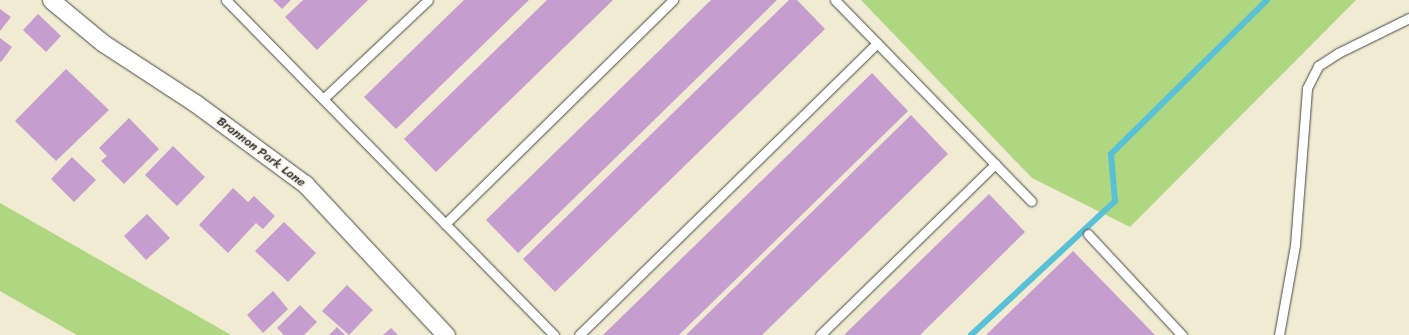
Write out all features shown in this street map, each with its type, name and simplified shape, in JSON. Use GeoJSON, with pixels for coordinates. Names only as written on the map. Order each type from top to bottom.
{"type":"FeatureCollection","features":[{"type":"Feature","properties":{"kind":"street","name":"Brannon Park Lane"},"geometry":{"type":"LineString","coordinates":[[51,0],[103,43],[195,102],[305,184],[446,335]]}},
{"type":"Feature","properties":{"kind":"lane"},"geometry":{"type":"LineString","coordinates":[[226,0],[554,335]]}},
{"type":"Feature","properties":{"kind":"lane"},"geometry":{"type":"LineString","coordinates":[[323,100],[428,0]]}},
{"type":"Feature","properties":{"kind":"lane"},"geometry":{"type":"LineString","coordinates":[[445,224],[673,0]]}},
{"type":"Feature","properties":{"kind":"lane"},"geometry":{"type":"LineString","coordinates":[[835,0],[1031,201]]}},
{"type":"Feature","properties":{"kind":"lane"},"geometry":{"type":"LineString","coordinates":[[1279,335],[1295,245],[1307,88],[1318,66],[1338,53],[1409,18]]}},
{"type":"Feature","properties":{"kind":"lane"},"geometry":{"type":"LineString","coordinates":[[579,335],[877,43]]}},
{"type":"Feature","properties":{"kind":"lane"},"geometry":{"type":"LineString","coordinates":[[820,335],[995,164]]}},
{"type":"Feature","properties":{"kind":"lane"},"geometry":{"type":"LineString","coordinates":[[1088,234],[1182,335]]}},
{"type":"Feature","properties":{"kind":"green space"},"geometry":{"type":"Polygon","coordinates":[[[861,0],[1356,0],[1130,227],[1032,178],[861,0]]]}},
{"type":"Feature","properties":{"kind":"green space"},"geometry":{"type":"Polygon","coordinates":[[[0,203],[231,335],[77,335],[0,291],[0,203]]]}},
{"type":"Feature","properties":{"kind":"building"},"geometry":{"type":"Polygon","coordinates":[[[273,0],[291,0],[282,9],[273,0]]]}},
{"type":"Feature","properties":{"kind":"building"},"geometry":{"type":"Polygon","coordinates":[[[303,0],[368,0],[317,50],[285,17],[303,0]]]}},
{"type":"Feature","properties":{"kind":"building"},"geometry":{"type":"Polygon","coordinates":[[[464,0],[529,0],[396,129],[364,97],[464,0]]]}},
{"type":"Feature","properties":{"kind":"building"},"geometry":{"type":"Polygon","coordinates":[[[547,0],[613,0],[436,172],[404,139],[547,0]]]}},
{"type":"Feature","properties":{"kind":"building"},"geometry":{"type":"Polygon","coordinates":[[[711,0],[777,0],[518,253],[486,220],[711,0]]]}},
{"type":"Feature","properties":{"kind":"building"},"geometry":{"type":"Polygon","coordinates":[[[789,0],[797,0],[825,29],[555,292],[523,259],[789,0]]]}},
{"type":"Feature","properties":{"kind":"building"},"geometry":{"type":"Polygon","coordinates":[[[0,9],[11,17],[0,31],[0,9]]]}},
{"type":"Feature","properties":{"kind":"building"},"geometry":{"type":"Polygon","coordinates":[[[38,14],[61,36],[46,52],[23,30],[38,14]]]}},
{"type":"Feature","properties":{"kind":"building"},"geometry":{"type":"Polygon","coordinates":[[[0,38],[12,47],[1,62],[0,61],[0,38]]]}},
{"type":"Feature","properties":{"kind":"building"},"geometry":{"type":"Polygon","coordinates":[[[66,69],[109,110],[56,161],[15,121],[66,69]]]}},
{"type":"Feature","properties":{"kind":"building"},"geometry":{"type":"Polygon","coordinates":[[[872,73],[908,111],[679,335],[603,335],[872,73]]]}},
{"type":"Feature","properties":{"kind":"building"},"geometry":{"type":"Polygon","coordinates":[[[911,115],[948,154],[762,335],[686,335],[911,115]]]}},
{"type":"Feature","properties":{"kind":"building"},"geometry":{"type":"Polygon","coordinates":[[[129,118],[159,149],[124,184],[101,161],[107,156],[99,148],[129,118]]]}},
{"type":"Feature","properties":{"kind":"building"},"geometry":{"type":"Polygon","coordinates":[[[173,146],[205,177],[177,206],[145,175],[173,146]]]}},
{"type":"Feature","properties":{"kind":"building"},"geometry":{"type":"Polygon","coordinates":[[[72,157],[96,180],[74,202],[51,179],[72,157]]]}},
{"type":"Feature","properties":{"kind":"building"},"geometry":{"type":"Polygon","coordinates":[[[233,188],[248,202],[254,196],[275,216],[263,229],[256,223],[228,253],[199,225],[233,188]]]}},
{"type":"Feature","properties":{"kind":"building"},"geometry":{"type":"Polygon","coordinates":[[[989,194],[1025,232],[920,335],[844,335],[989,194]]]}},
{"type":"Feature","properties":{"kind":"building"},"geometry":{"type":"Polygon","coordinates":[[[147,214],[170,238],[146,260],[124,236],[147,214]]]}},
{"type":"Feature","properties":{"kind":"building"},"geometry":{"type":"Polygon","coordinates":[[[284,222],[316,253],[288,282],[255,251],[284,222]]]}},
{"type":"Feature","properties":{"kind":"building"},"geometry":{"type":"Polygon","coordinates":[[[1073,251],[1155,335],[986,335],[1073,251]]]}},
{"type":"Feature","properties":{"kind":"building"},"geometry":{"type":"Polygon","coordinates":[[[347,285],[373,310],[349,335],[322,311],[347,285]]]}},
{"type":"Feature","properties":{"kind":"building"},"geometry":{"type":"Polygon","coordinates":[[[273,291],[288,309],[263,333],[247,315],[273,291]]]}},
{"type":"Feature","properties":{"kind":"building"},"geometry":{"type":"Polygon","coordinates":[[[300,305],[317,322],[304,335],[284,335],[277,328],[300,305]]]}},
{"type":"Feature","properties":{"kind":"building"},"geometry":{"type":"Polygon","coordinates":[[[337,327],[345,335],[329,335],[337,327]]]}},
{"type":"Feature","properties":{"kind":"building"},"geometry":{"type":"Polygon","coordinates":[[[391,328],[398,335],[383,335],[391,328]]]}},
{"type":"Feature","properties":{"kind":"waterway"},"geometry":{"type":"LineString","coordinates":[[971,335],[1115,201],[1111,154],[1267,0]]}}]}
